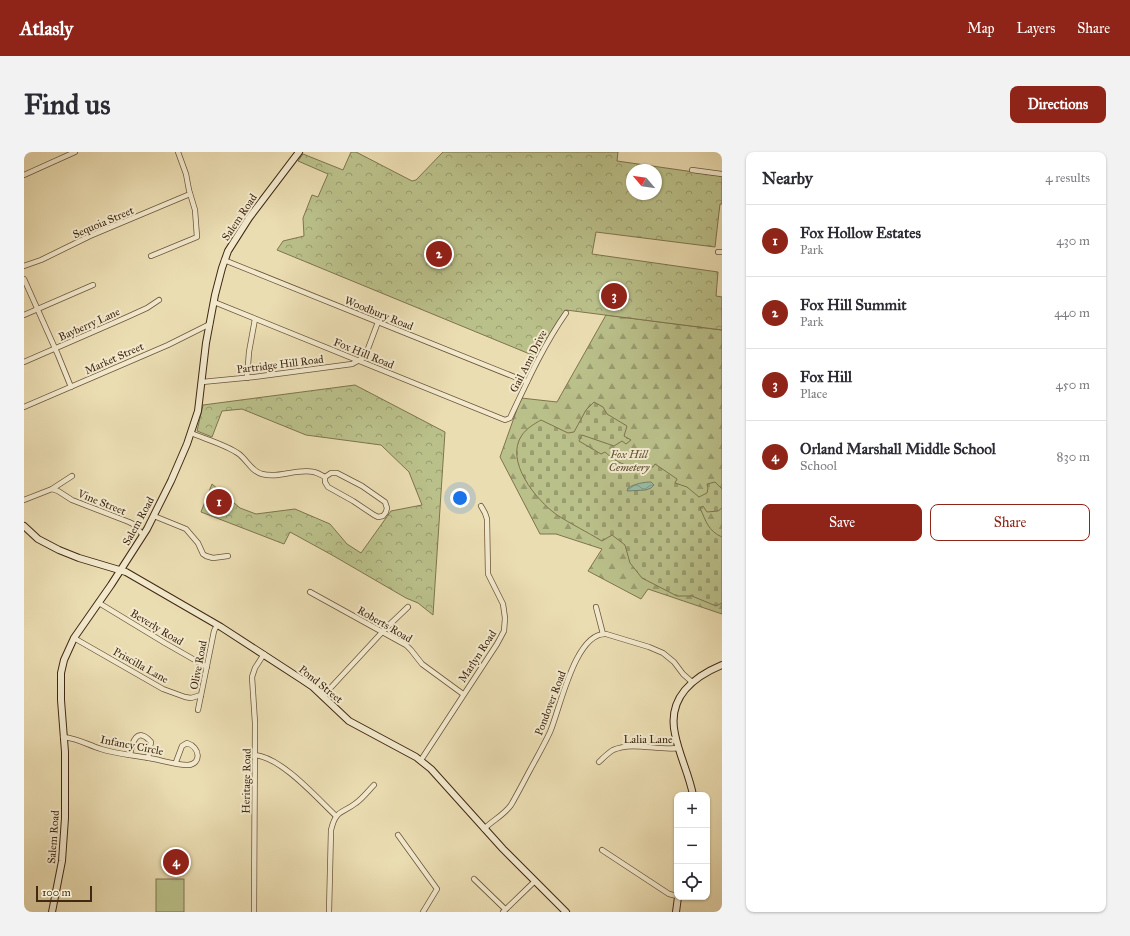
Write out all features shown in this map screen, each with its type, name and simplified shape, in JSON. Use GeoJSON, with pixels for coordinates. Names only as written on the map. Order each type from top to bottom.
{"type":"FeatureCollection","features":[{"type":"Feature","properties":{"kind":"main road","name":"Salem Road"},"geometry":{"type":"LineString","coordinates":[[52,912],[59,882],[64,842],[66,786],[61,673],[67,653],[74,638],[121,570],[154,516],[191,434],[198,411],[214,302],[224,260],[228,251],[249,218],[299,152]]}},
{"type":"Feature","properties":{"kind":"main road","name":"Pond Street"},"geometry":{"type":"LineString","coordinates":[[24,526],[38,539],[59,550],[126,572],[158,590],[264,654],[301,679],[323,696],[349,721],[420,760],[441,779],[484,829],[566,912]]}},
{"type":"Feature","properties":{"kind":"main road"},"geometry":{"type":"LineString","coordinates":[[692,792],[678,748],[673,726],[674,714],[681,696],[692,682],[705,673],[722,665]]}},
{"type":"Feature","properties":{"kind":"main road"},"geometry":{"type":"LineString","coordinates":[[676,912],[678,900]]}},
{"type":"Feature","properties":{"kind":"street"},"geometry":{"type":"LineString","coordinates":[[24,175],[75,152]]}},
{"type":"Feature","properties":{"kind":"street"},"geometry":{"type":"LineString","coordinates":[[151,256],[197,238],[196,210],[178,152]]}},
{"type":"Feature","properties":{"kind":"street"},"geometry":{"type":"LineString","coordinates":[[692,170],[722,174]]}},
{"type":"Feature","properties":{"kind":"street","name":"Sequoia Street"},"geometry":{"type":"LineString","coordinates":[[24,266],[41,260],[90,236],[190,194]]}},
{"type":"Feature","properties":{"kind":"street","name":"Woodbury Road"},"geometry":{"type":"LineString","coordinates":[[224,260],[527,382]]}},
{"type":"Feature","properties":{"kind":"street"},"geometry":{"type":"LineString","coordinates":[[24,279],[71,387]]}},
{"type":"Feature","properties":{"kind":"street"},"geometry":{"type":"LineString","coordinates":[[24,316],[93,285]]}},
{"type":"Feature","properties":{"kind":"street","name":"Bayberry Lane"},"geometry":{"type":"LineString","coordinates":[[24,362],[125,318],[159,300]]}},
{"type":"Feature","properties":{"kind":"street","name":"Fox Hill Road"},"geometry":{"type":"LineString","coordinates":[[214,302],[506,420],[508,419]]}},
{"type":"Feature","properties":{"kind":"street","name":"Gail Ann Drive"},"geometry":{"type":"LineString","coordinates":[[508,419],[552,335],[566,313]]}},
{"type":"Feature","properties":{"kind":"street"},"geometry":{"type":"LineString","coordinates":[[247,378],[248,352],[255,319]]}},
{"type":"Feature","properties":{"kind":"street"},"geometry":{"type":"LineString","coordinates":[[359,361],[363,358],[370,346],[378,322]]}},
{"type":"Feature","properties":{"kind":"street","name":"Market Street"},"geometry":{"type":"LineString","coordinates":[[24,407],[168,345],[210,324]]}},
{"type":"Feature","properties":{"kind":"street","name":"Partridge Hill Road"},"geometry":{"type":"LineString","coordinates":[[202,382],[247,378],[352,364],[359,361]]}},
{"type":"Feature","properties":{"kind":"street"},"geometry":{"type":"LineString","coordinates":[[191,434],[239,454],[252,469],[262,474],[278,475],[304,471],[314,472],[325,476],[331,473],[337,473],[362,486],[385,502],[387,508],[386,512],[383,516],[374,515],[328,487],[325,482],[325,476]]}},
{"type":"Feature","properties":{"kind":"street"},"geometry":{"type":"LineString","coordinates":[[24,500],[52,490],[72,476]]}},
{"type":"Feature","properties":{"kind":"street","name":"Vine Street"},"geometry":{"type":"LineString","coordinates":[[52,490],[58,491],[72,500],[129,522],[133,524],[143,535]]}},
{"type":"Feature","properties":{"kind":"street","name":"Marlyn Road"},"geometry":{"type":"LineString","coordinates":[[420,760],[497,644],[504,631],[505,624],[503,604],[488,574],[487,519],[481,506]]}},
{"type":"Feature","properties":{"kind":"street"},"geometry":{"type":"LineString","coordinates":[[154,516],[186,529],[198,543],[203,554],[206,556],[213,558],[228,556]]}},
{"type":"Feature","properties":{"kind":"street","name":"Roberts Road"},"geometry":{"type":"LineString","coordinates":[[310,592],[406,645],[422,664],[463,694]]}},
{"type":"Feature","properties":{"kind":"street","name":"Beverly Road"},"geometry":{"type":"LineString","coordinates":[[99,603],[207,667]]}},
{"type":"Feature","properties":{"kind":"street"},"geometry":{"type":"LineString","coordinates":[[323,696],[408,607]]}},
{"type":"Feature","properties":{"kind":"street"},"geometry":{"type":"LineString","coordinates":[[596,607],[603,634],[619,637],[663,653],[674,662],[683,674],[692,682]]}},
{"type":"Feature","properties":{"kind":"street","name":"Olive Road"},"geometry":{"type":"LineString","coordinates":[[198,710],[214,631],[217,625]]}},
{"type":"Feature","properties":{"kind":"street","name":"Pondover Road"},"geometry":{"type":"LineString","coordinates":[[484,829],[502,815],[511,805],[549,734],[561,696],[582,652],[591,639],[597,635],[603,634]]}},
{"type":"Feature","properties":{"kind":"street","name":"Priscilla Lane"},"geometry":{"type":"LineString","coordinates":[[74,638],[163,688],[185,697],[191,698],[201,695]]}},
{"type":"Feature","properties":{"kind":"street","name":"Heritage Road"},"geometry":{"type":"LineString","coordinates":[[254,912],[255,723],[252,677],[255,668],[264,654]]}},
{"type":"Feature","properties":{"kind":"street"},"geometry":{"type":"LineString","coordinates":[[130,755],[133,741],[137,737],[143,736],[151,742],[148,758]]}},
{"type":"Feature","properties":{"kind":"street","name":"Infancy Circle"},"geometry":{"type":"LineString","coordinates":[[63,737],[73,738],[101,750],[189,765],[195,762],[198,757],[197,750],[192,744],[187,743],[182,746],[176,762]]}},
{"type":"Feature","properties":{"kind":"street","name":"Lalia Lane"},"geometry":{"type":"LineString","coordinates":[[599,762],[611,752],[624,747],[678,748]]}},
{"type":"Feature","properties":{"kind":"street"},"geometry":{"type":"LineString","coordinates":[[255,755],[268,758],[293,775],[336,816]]}},
{"type":"Feature","properties":{"kind":"street"},"geometry":{"type":"LineString","coordinates":[[329,912],[331,830],[336,816],[356,803],[374,785]]}},
{"type":"Feature","properties":{"kind":"street"},"geometry":{"type":"LineString","coordinates":[[398,835],[437,890],[423,912]]}},
{"type":"Feature","properties":{"kind":"street"},"geometry":{"type":"LineString","coordinates":[[602,850],[669,894],[674,895]]}},
{"type":"Feature","properties":{"kind":"street"},"geometry":{"type":"LineString","coordinates":[[474,879],[504,911],[535,881]]}},
{"type":"Feature","properties":{"kind":"green space"},"geometry":{"type":"Polygon","coordinates":[[[351,152],[356,152],[412,181],[416,180],[443,152],[618,152],[617,161],[638,164],[626,164],[626,200],[662,200],[662,167],[722,176],[722,204],[720,204],[715,247],[596,232],[592,254],[718,272],[716,296],[722,297],[722,330],[566,310],[537,357],[277,250],[283,241],[304,236],[303,218],[312,195],[318,197],[328,174],[298,161],[303,154],[343,170],[351,152]]]}},
{"type":"Feature","properties":{"kind":"green space","name":"Fox Hill Cemetery"},"geometry":{"type":"Polygon","coordinates":[[[606,315],[722,330],[722,614],[648,589],[641,599],[588,571],[602,549],[556,534],[540,534],[500,457],[521,398],[557,402],[606,315]]]}},
{"type":"Feature","properties":{"kind":"green space"},"geometry":{"type":"Polygon","coordinates":[[[355,385],[445,432],[433,615],[418,603],[406,598],[290,532],[284,544],[201,512],[212,484],[240,508],[256,514],[295,509],[330,524],[347,544],[361,553],[391,511],[422,505],[409,472],[381,445],[306,435],[242,409],[222,411],[212,437],[197,431],[203,405],[355,385]]]}},
{"type":"Feature","properties":{"kind":"green space"},"geometry":{"type":"Polygon","coordinates":[[[594,402],[603,407],[607,414],[627,426],[624,436],[631,440],[626,444],[622,441],[614,446],[582,435],[579,441],[601,454],[605,452],[627,466],[646,468],[653,467],[655,464],[677,479],[675,483],[687,487],[699,497],[707,493],[707,484],[715,482],[722,489],[722,508],[718,511],[707,512],[703,506],[700,508],[710,529],[722,537],[722,603],[716,606],[692,596],[677,596],[642,578],[630,563],[625,545],[612,535],[602,541],[557,515],[540,500],[532,490],[520,468],[517,456],[517,445],[522,435],[531,426],[541,420],[568,433],[574,432],[586,410],[594,402]]]}},
{"type":"Feature","properties":{"kind":"green space"},"geometry":{"type":"Polygon","coordinates":[[[156,879],[184,879],[184,912],[156,912],[156,879]]]}},
{"type":"Feature","properties":{"kind":"water"},"geometry":{"type":"Polygon","coordinates":[[[651,482],[654,485],[646,490],[627,491],[628,488],[633,485],[651,482]]]}},
{"type":"Feature","properties":{"kind":"place","name":"Fox Hill Summit"},"geometry":{"type":"Point","coordinates":[439,254]}},
{"type":"Feature","properties":{"kind":"place","name":"Fox Hill"},"geometry":{"type":"Point","coordinates":[614,296]}},
{"type":"Feature","properties":{"kind":"place","name":"Fox Hollow Estates"},"geometry":{"type":"Point","coordinates":[219,502]}},
{"type":"Feature","properties":{"kind":"place","name":"Orland Marshall Middle School"},"geometry":{"type":"Point","coordinates":[176,862]}}]}
